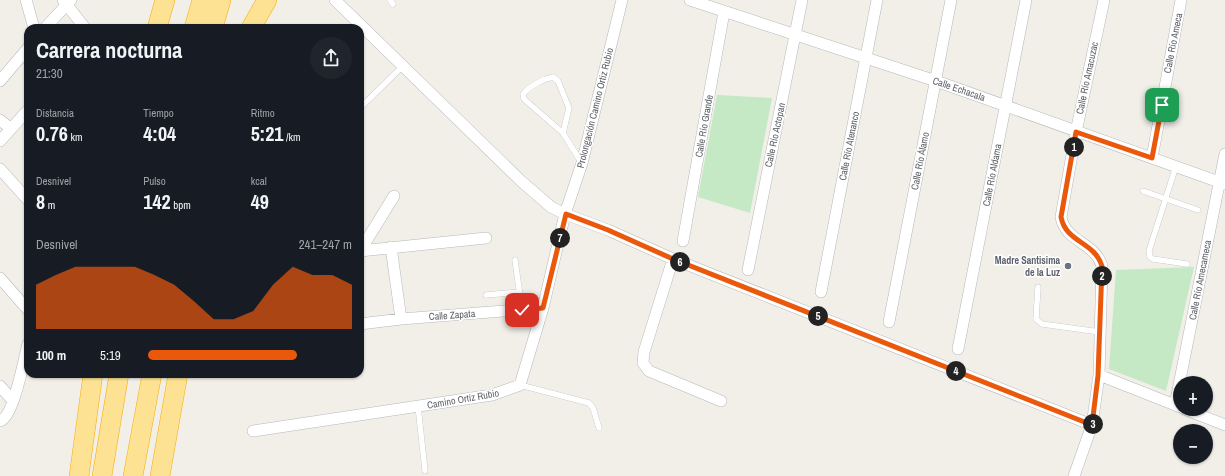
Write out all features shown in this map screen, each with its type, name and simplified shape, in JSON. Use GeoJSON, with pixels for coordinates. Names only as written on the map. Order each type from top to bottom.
{"type":"FeatureCollection","features":[{"type":"Feature","properties":{"kind":"highway"},"geometry":{"type":"LineString","coordinates":[[158,24],[165,0]]}},
{"type":"Feature","properties":{"kind":"highway"},"geometry":{"type":"LineString","coordinates":[[195,24],[202,0]]}},
{"type":"Feature","properties":{"kind":"highway"},"geometry":{"type":"LineString","coordinates":[[214,24],[221,0]]}},
{"type":"Feature","properties":{"kind":"highway"},"geometry":{"type":"LineString","coordinates":[[253,24],[267,0]]}},
{"type":"Feature","properties":{"kind":"highway"},"geometry":{"type":"LineString","coordinates":[[80,467],[92,378]]}},
{"type":"Feature","properties":{"kind":"highway"},"geometry":{"type":"LineString","coordinates":[[102,476],[118,378]]}},
{"type":"Feature","properties":{"kind":"highway"},"geometry":{"type":"LineString","coordinates":[[133,476],[151,378]]}},
{"type":"Feature","properties":{"kind":"highway"},"geometry":{"type":"LineString","coordinates":[[160,475],[177,378]]}},
{"type":"Feature","properties":{"kind":"street"},"geometry":{"type":"LineString","coordinates":[[26,0],[33,24]]}},
{"type":"Feature","properties":{"kind":"street"},"geometry":{"type":"LineString","coordinates":[[335,0],[360,24]]}},
{"type":"Feature","properties":{"kind":"street","name":"Prolongación Camino Ortiz Rubio"},"geometry":{"type":"LineString","coordinates":[[566,214],[582,163],[622,0]]}},
{"type":"Feature","properties":{"kind":"street","name":"Calle Echacala"},"geometry":{"type":"LineString","coordinates":[[690,0],[936,81],[1222,183]]}},
{"type":"Feature","properties":{"kind":"street","name":"Calle Río Actopan"},"geometry":{"type":"LineString","coordinates":[[748,270],[802,0]]}},
{"type":"Feature","properties":{"kind":"street","name":"Calle Río Atenanco"},"geometry":{"type":"LineString","coordinates":[[821,292],[877,0]]}},
{"type":"Feature","properties":{"kind":"street","name":"Calle Río Álamo"},"geometry":{"type":"LineString","coordinates":[[889,322],[951,0]]}},
{"type":"Feature","properties":{"kind":"street","name":"Calle Río Aldama"},"geometry":{"type":"LineString","coordinates":[[958,349],[1026,0]]}},
{"type":"Feature","properties":{"kind":"street","name":"Calle Río Amacuzac"},"geometry":{"type":"LineString","coordinates":[[1074,476],[1092,425],[1098,376],[1102,266],[1100,258],[1092,249],[1068,234],[1063,226],[1061,217],[1076,132],[1104,0]]}},
{"type":"Feature","properties":{"kind":"street","name":"Calle Río Ameca"},"geometry":{"type":"LineString","coordinates":[[1152,158],[1181,0]]}},
{"type":"Feature","properties":{"kind":"street"},"geometry":{"type":"LineString","coordinates":[[48,24],[67,1],[82,24]]}},
{"type":"Feature","properties":{"kind":"street","name":"Calle Río Grande"},"geometry":{"type":"LineString","coordinates":[[683,241],[724,12]]}},
{"type":"Feature","properties":{"kind":"street"},"geometry":{"type":"LineString","coordinates":[[364,28],[536,195],[551,207],[602,227],[673,259],[1092,425]]}},
{"type":"Feature","properties":{"kind":"street"},"geometry":{"type":"LineString","coordinates":[[0,80],[24,53]]}},
{"type":"Feature","properties":{"kind":"street"},"geometry":{"type":"LineString","coordinates":[[0,141],[24,114]]}},
{"type":"Feature","properties":{"kind":"street"},"geometry":{"type":"LineString","coordinates":[[0,120],[10,128]]}},
{"type":"Feature","properties":{"kind":"street","name":"Calle Río Amecameca"},"geometry":{"type":"LineString","coordinates":[[1186,376],[1222,183],[1225,154]]}},
{"type":"Feature","properties":{"kind":"street"},"geometry":{"type":"LineString","coordinates":[[0,169],[24,196]]}},
{"type":"Feature","properties":{"kind":"street"},"geometry":{"type":"LineString","coordinates":[[364,245],[394,196]]}},
{"type":"Feature","properties":{"kind":"street"},"geometry":{"type":"LineString","coordinates":[[520,385],[543,308],[566,214]]}},
{"type":"Feature","properties":{"kind":"street"},"geometry":{"type":"LineString","coordinates":[[364,250],[486,238]]}},
{"type":"Feature","properties":{"kind":"street"},"geometry":{"type":"LineString","coordinates":[[391,247],[401,319]]}},
{"type":"Feature","properties":{"kind":"street"},"geometry":{"type":"LineString","coordinates":[[673,259],[644,352],[643,363],[649,371],[721,401]]}},
{"type":"Feature","properties":{"kind":"street"},"geometry":{"type":"LineString","coordinates":[[0,278],[24,305]]}},
{"type":"Feature","properties":{"kind":"street","name":"Calle Zapata"},"geometry":{"type":"LineString","coordinates":[[364,324],[401,319],[543,308]]}},
{"type":"Feature","properties":{"kind":"street"},"geometry":{"type":"LineString","coordinates":[[2,420],[8,415],[24,359]]}},
{"type":"Feature","properties":{"kind":"street"},"geometry":{"type":"LineString","coordinates":[[1098,376],[1173,404]]}},
{"type":"Feature","properties":{"kind":"street","name":"Camino Ortíz Rubio"},"geometry":{"type":"LineString","coordinates":[[253,431],[492,395],[520,385]]}},
{"type":"Feature","properties":{"kind":"street"},"geometry":{"type":"LineString","coordinates":[[0,386],[13,401]]}},
{"type":"Feature","properties":{"kind":"street"},"geometry":{"type":"LineString","coordinates":[[1202,416],[1225,425]]}},
{"type":"Feature","properties":{"kind":"lane"},"geometry":{"type":"LineString","coordinates":[[364,104],[403,66]]}},
{"type":"Feature","properties":{"kind":"lane"},"geometry":{"type":"LineString","coordinates":[[563,134],[569,108],[558,81],[553,77],[547,78],[526,90],[523,94],[524,99],[563,134],[582,163]]}},
{"type":"Feature","properties":{"kind":"lane"},"geometry":{"type":"LineString","coordinates":[[1176,166],[1149,251],[1150,257],[1187,264]]}},
{"type":"Feature","properties":{"kind":"lane"},"geometry":{"type":"LineString","coordinates":[[1143,191],[1165,200],[1198,210]]}},
{"type":"Feature","properties":{"kind":"lane"},"geometry":{"type":"LineString","coordinates":[[515,260],[522,310]]}},
{"type":"Feature","properties":{"kind":"lane"},"geometry":{"type":"LineString","coordinates":[[1038,288],[1035,313],[1036,319],[1042,324],[1100,332]]}},
{"type":"Feature","properties":{"kind":"lane"},"geometry":{"type":"LineString","coordinates":[[486,295],[520,292]]}},
{"type":"Feature","properties":{"kind":"lane"},"geometry":{"type":"LineString","coordinates":[[520,385],[589,403],[599,428]]}},
{"type":"Feature","properties":{"kind":"lane"},"geometry":{"type":"LineString","coordinates":[[418,406],[425,471]]}},
{"type":"Feature","properties":{"kind":"green space"},"geometry":{"type":"Polygon","coordinates":[[[717,95],[772,98],[750,213],[698,197],[717,95]]]}},
{"type":"Feature","properties":{"kind":"green space"},"geometry":{"type":"Polygon","coordinates":[[[1194,267],[1166,391],[1109,369],[1116,270],[1194,267]]]}},
{"type":"Feature","properties":{"kind":"place","name":"Madre Santisima de la Luz"},"geometry":{"type":"Point","coordinates":[1068,266]}},
{"type":"Feature","properties":{"kind":"route"},"geometry":{"type":"LineString","coordinates":[[522,310],[543,308],[566,214],[590,222],[673,259],[1092,425],[1098,376],[1102,266],[1100,258],[1092,249],[1068,234],[1063,226],[1061,217],[1076,132],[1152,158],[1162,105]]}}]}
